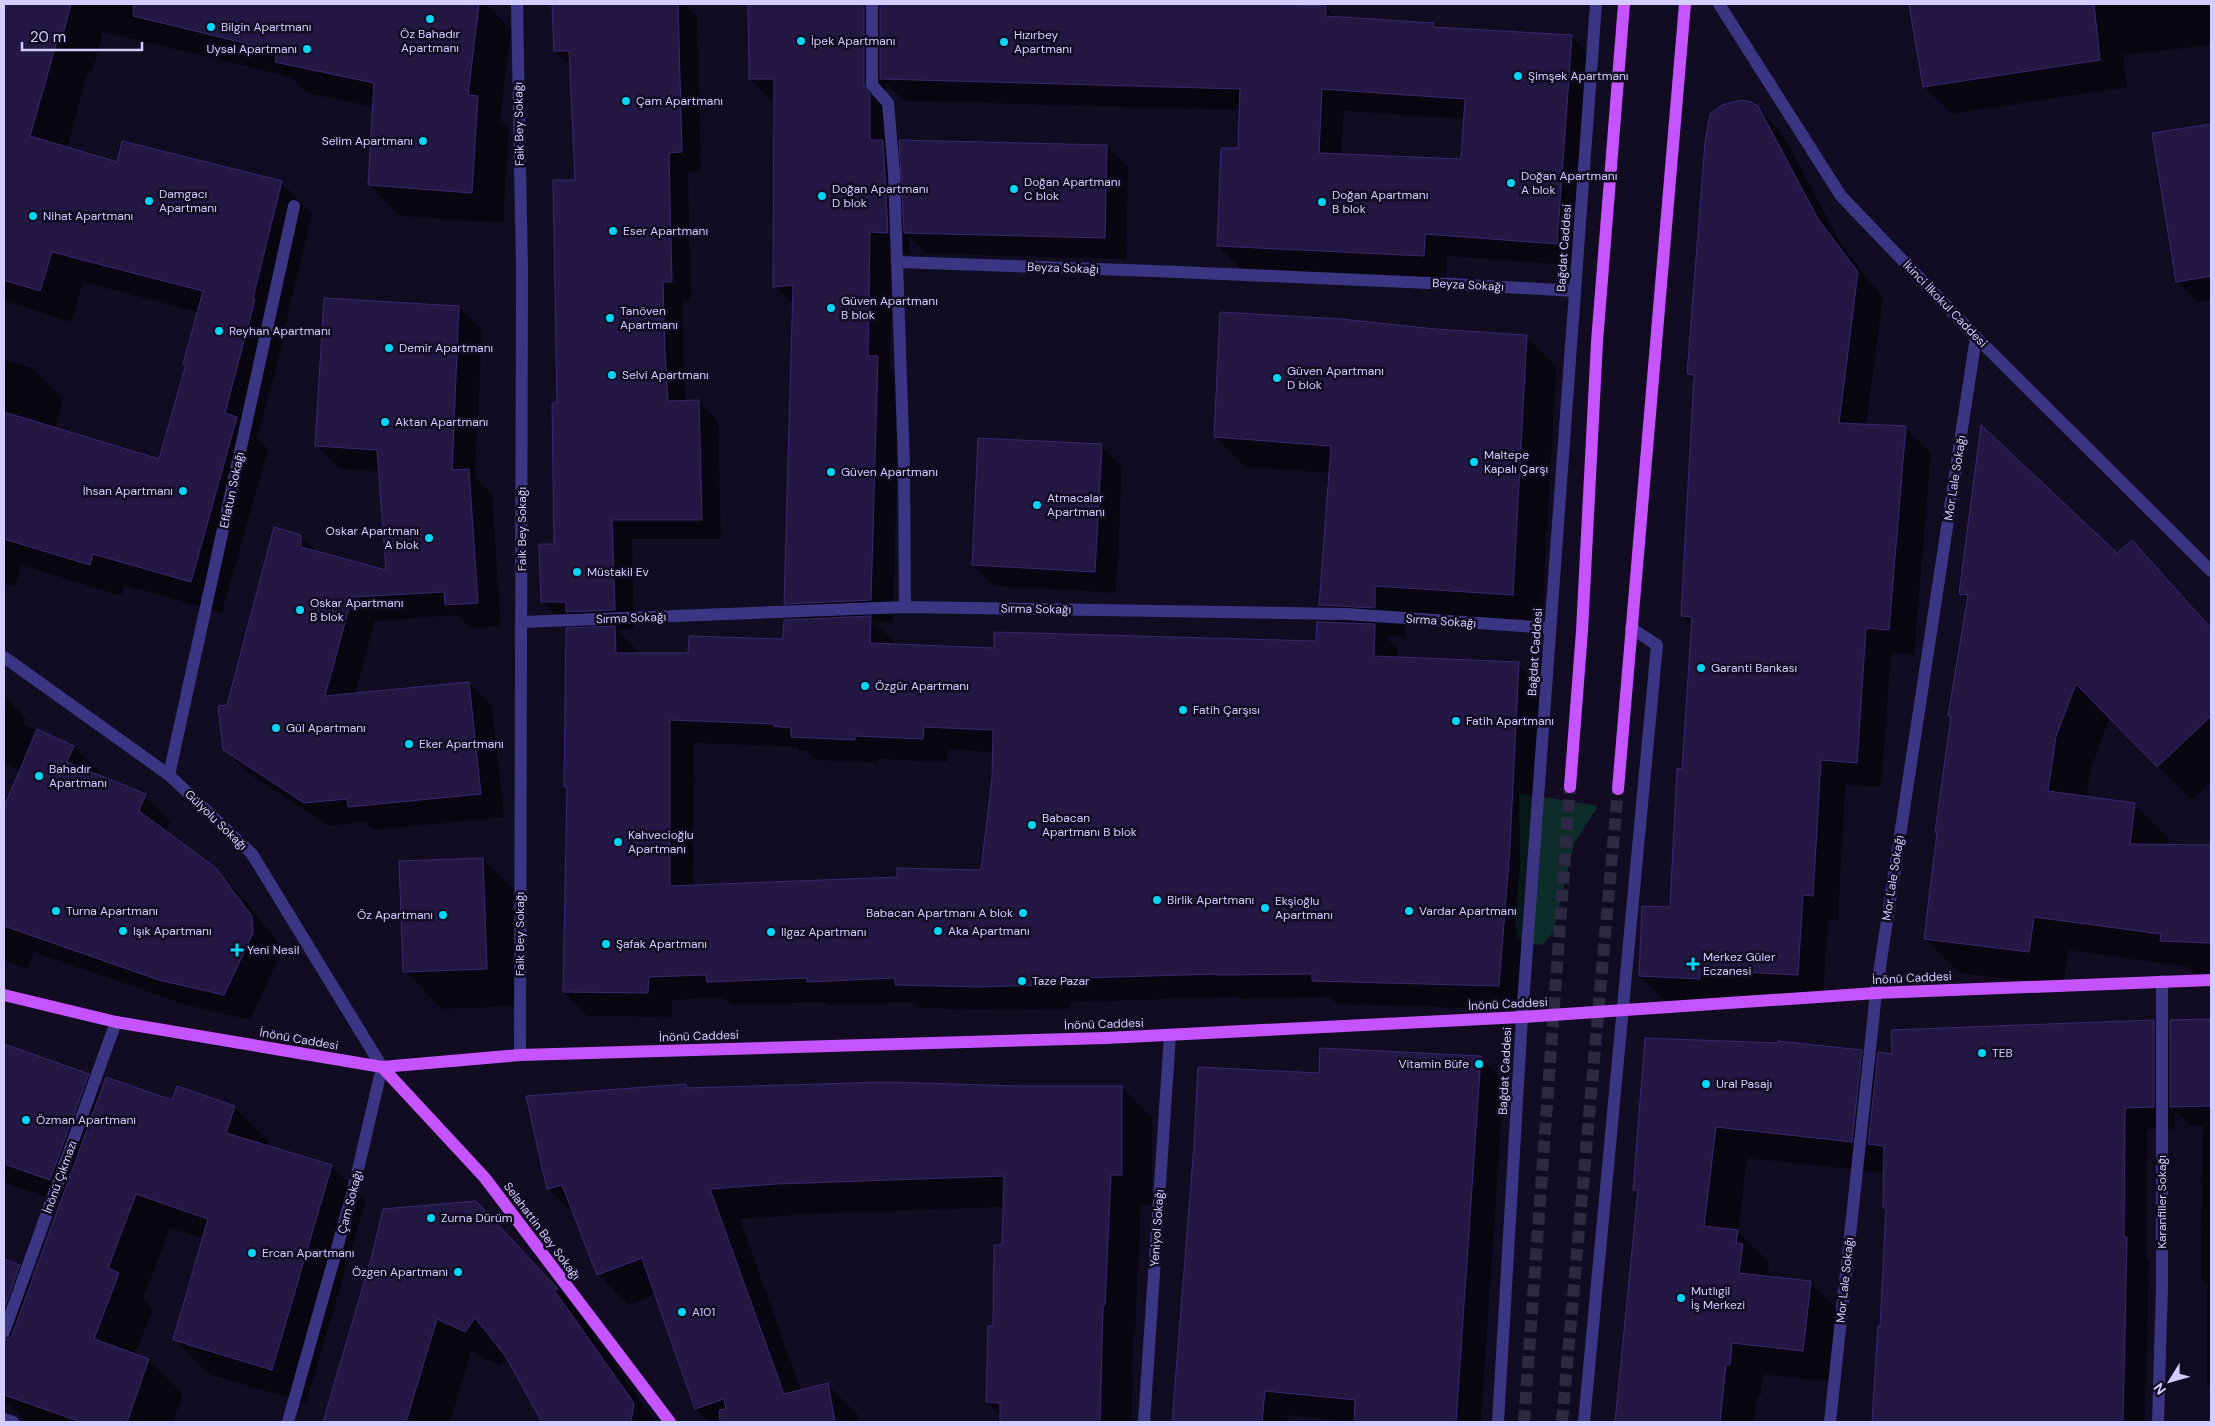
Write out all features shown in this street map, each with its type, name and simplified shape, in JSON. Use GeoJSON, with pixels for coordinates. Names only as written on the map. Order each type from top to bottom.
{"type":"FeatureCollection","features":[{"type":"Feature","properties":{"kind":"main road"},"geometry":{"type":"LineString","coordinates":[[1570,787],[1582,621],[1597,342],[1624,4]]}},
{"type":"Feature","properties":{"kind":"main road"},"geometry":{"type":"LineString","coordinates":[[1618,790],[1685,4]]}},
{"type":"Feature","properties":{"kind":"main road","name":"İnönü Caddesi"},"geometry":{"type":"LineString","coordinates":[[4,994],[116,1022],[382,1067],[520,1055],[1170,1034],[1522,1017],[1876,993],[2211,980]]}},
{"type":"Feature","properties":{"kind":"main road","name":"Selahattin Bey Sokağı"},"geometry":{"type":"LineString","coordinates":[[382,1067],[485,1178],[670,1422]]}},
{"type":"Feature","properties":{"kind":"street","name":"Faik Bey Sokağı"},"geometry":{"type":"LineString","coordinates":[[517,4],[522,270],[520,1055]]}},
{"type":"Feature","properties":{"kind":"street"},"geometry":{"type":"LineString","coordinates":[[872,4],[872,85],[888,103],[894,173],[904,466],[905,607]]}},
{"type":"Feature","properties":{"kind":"street","name":"Bağdat Caddesi"},"geometry":{"type":"LineString","coordinates":[[1498,1422],[1522,1017],[1596,4]]}},
{"type":"Feature","properties":{"kind":"street","name":"İkinci İlkokul Caddesi"},"geometry":{"type":"LineString","coordinates":[[1719,4],[1841,196],[1976,337],[2211,571]]}},
{"type":"Feature","properties":{"kind":"street","name":"Eflatun Sokağı"},"geometry":{"type":"LineString","coordinates":[[169,775],[294,206]]}},
{"type":"Feature","properties":{"kind":"street","name":"Beyza Sokağı"},"geometry":{"type":"LineString","coordinates":[[897,262],[1165,271],[1452,284],[1575,292]]}},
{"type":"Feature","properties":{"kind":"street","name":"Mor Lale Sokağı"},"geometry":{"type":"LineString","coordinates":[[1830,1422],[1876,993],[1976,337]]}},
{"type":"Feature","properties":{"kind":"street","name":"Sırma Sokağı"},"geometry":{"type":"LineString","coordinates":[[522,622],[905,607],[1346,614],[1550,628]]}},
{"type":"Feature","properties":{"kind":"street"},"geometry":{"type":"LineString","coordinates":[[1584,1422],[1657,645],[1631,628]]}},
{"type":"Feature","properties":{"kind":"street","name":"Gülyolu Sokağı"},"geometry":{"type":"LineString","coordinates":[[4,657],[169,775],[252,854],[382,1067]]}},
{"type":"Feature","properties":{"kind":"street","name":"Karanfiller Sokağı"},"geometry":{"type":"LineString","coordinates":[[2158,1422],[2162,1286],[2162,981]]}},
{"type":"Feature","properties":{"kind":"street","name":"İnönü Çıkmazı"},"geometry":{"type":"LineString","coordinates":[[4,1332],[116,1022]]}},
{"type":"Feature","properties":{"kind":"street","name":"Yeniyol Sokağı"},"geometry":{"type":"LineString","coordinates":[[1144,1422],[1170,1034]]}},
{"type":"Feature","properties":{"kind":"street","name":"Çam Sokağı"},"geometry":{"type":"LineString","coordinates":[[288,1422],[352,1195],[382,1067]]}},
{"type":"Feature","properties":{"kind":"street"},"geometry":{"type":"LineString","coordinates":[[4,1419],[13,1422]]}},
{"type":"Feature","properties":{"kind":"green space"},"geometry":{"type":"Polygon","coordinates":[[[1519,793],[1598,806],[1574,844],[1553,933],[1542,945],[1524,943],[1518,938],[1515,924],[1520,866],[1519,793]]]}},
{"type":"Feature","properties":{"kind":"building"},"geometry":{"type":"Polygon","coordinates":[[[4,4],[71,4],[61,42],[57,41],[30,136],[117,162],[122,141],[282,181],[253,298],[255,299],[225,413],[237,417],[191,582],[93,554],[90,565],[4,539],[4,412],[159,459],[186,364],[183,364],[203,291],[52,252],[40,291],[4,280],[4,4]]]}},
{"type":"Feature","properties":{"kind":"building"},"geometry":{"type":"Polygon","coordinates":[[[134,4],[479,4],[468,95],[478,96],[472,193],[368,185],[374,83],[275,62],[277,51],[133,16],[134,4]]]}},
{"type":"Feature","properties":{"kind":"building"},"geometry":{"type":"Polygon","coordinates":[[[552,4],[678,4],[682,152],[669,153],[672,282],[663,282],[665,352],[668,401],[699,400],[702,520],[612,520],[615,610],[566,612],[566,602],[541,602],[539,544],[554,544],[552,403],[557,403],[553,180],[575,180],[569,51],[554,51],[552,4]]]}},
{"type":"Feature","properties":{"kind":"building"},"geometry":{"type":"Polygon","coordinates":[[[748,4],[864,4],[864,85],[870,95],[870,140],[883,140],[888,233],[870,232],[868,356],[878,356],[871,600],[784,604],[793,285],[773,287],[774,79],[749,79],[748,4]]]}},
{"type":"Feature","properties":{"kind":"building"},"geometry":{"type":"Polygon","coordinates":[[[880,4],[1271,4],[1326,6],[1326,16],[1434,23],[1433,27],[1572,35],[1557,244],[1425,234],[1424,256],[1217,246],[1221,148],[1238,148],[1240,89],[880,79],[880,4]],[[1322,89],[1319,153],[1461,159],[1465,99],[1322,89]]]}},
{"type":"Feature","properties":{"kind":"building"},"geometry":{"type":"Polygon","coordinates":[[[1909,4],[2094,4],[2100,60],[1923,87],[1909,4]]]}},
{"type":"Feature","properties":{"kind":"building"},"geometry":{"type":"Polygon","coordinates":[[[1741,100],[1758,106],[1818,219],[1858,272],[1839,423],[1906,426],[1889,630],[1866,628],[1857,763],[1821,760],[1813,896],[1803,895],[1798,975],[1700,970],[1700,979],[1639,976],[1642,906],[1670,907],[1677,768],[1682,769],[1692,617],[1681,616],[1694,375],[1687,374],[1705,143],[1710,114],[1722,105],[1741,100]]]}},
{"type":"Feature","properties":{"kind":"building"},"geometry":{"type":"Polygon","coordinates":[[[2211,124],[2211,276],[2176,282],[2152,133],[2211,124]]]}},
{"type":"Feature","properties":{"kind":"building","name":"Doğan Apartmanı C blok"},"geometry":{"type":"Polygon","coordinates":[[[899,140],[1107,145],[1105,238],[904,233],[899,140]]]}},
{"type":"Feature","properties":{"kind":"building"},"geometry":{"type":"Polygon","coordinates":[[[324,298],[459,306],[452,470],[469,469],[478,603],[445,605],[444,592],[352,597],[325,696],[469,682],[481,794],[348,807],[347,799],[304,803],[223,750],[218,706],[227,705],[274,527],[301,535],[301,547],[386,570],[377,450],[315,446],[324,298]]]}},
{"type":"Feature","properties":{"kind":"building"},"geometry":{"type":"Polygon","coordinates":[[[1220,312],[1341,319],[1435,329],[1527,335],[1513,595],[1375,586],[1375,608],[1319,605],[1331,446],[1214,437],[1220,312]]]}},
{"type":"Feature","properties":{"kind":"building"},"geometry":{"type":"Polygon","coordinates":[[[1981,425],[2117,553],[2132,540],[2211,628],[2211,716],[2157,767],[2076,684],[2056,736],[2048,791],[2135,803],[2130,844],[2211,845],[2211,943],[2160,941],[2161,934],[2034,917],[2029,952],[1924,939],[1937,832],[1935,832],[1951,716],[1948,716],[1968,595],[1959,594],[1981,425]]]}},
{"type":"Feature","properties":{"kind":"building","name":"Atmacalar Apartmanı"},"geometry":{"type":"Polygon","coordinates":[[[978,438],[1102,444],[1095,572],[972,565],[978,438]]]}},
{"type":"Feature","properties":{"kind":"building"},"geometry":{"type":"Polygon","coordinates":[[[871,616],[870,643],[994,648],[994,632],[1316,641],[1317,622],[1375,624],[1374,656],[1519,662],[1510,847],[1499,986],[1312,981],[1312,974],[1217,974],[1047,979],[1047,985],[979,987],[895,985],[895,978],[807,982],[807,978],[707,982],[706,975],[649,977],[648,993],[563,992],[567,787],[564,787],[566,628],[615,626],[616,653],[688,653],[689,636],[783,639],[784,620],[871,616]],[[670,720],[670,886],[897,877],[897,868],[981,870],[992,778],[993,730],[924,727],[923,739],[855,736],[855,740],[791,737],[791,728],[774,726],[774,724],[670,720]]]}},
{"type":"Feature","properties":{"kind":"building"},"geometry":{"type":"Polygon","coordinates":[[[37,729],[74,746],[67,762],[146,794],[139,811],[216,868],[252,916],[253,933],[224,995],[159,980],[4,926],[4,807],[37,729]]]}},
{"type":"Feature","properties":{"kind":"building","name":"Öz Apartmanı"},"geometry":{"type":"Polygon","coordinates":[[[483,858],[487,969],[403,972],[399,861],[483,858]]]}},
{"type":"Feature","properties":{"kind":"building"},"geometry":{"type":"Polygon","coordinates":[[[2211,1019],[2211,1106],[2170,1107],[2170,1020],[2211,1019]]]}},
{"type":"Feature","properties":{"kind":"building"},"geometry":{"type":"Polygon","coordinates":[[[2154,1020],[2154,1107],[2125,1108],[2124,1237],[2127,1237],[2123,1422],[1872,1422],[1878,1326],[1880,1327],[1886,1208],[1883,1208],[1884,1146],[1868,1144],[1878,1052],[1892,1054],[1891,1030],[2154,1020]]]}},
{"type":"Feature","properties":{"kind":"building"},"geometry":{"type":"Polygon","coordinates":[[[1645,1038],[1778,1043],[1778,1041],[1862,1050],[1852,1142],[1716,1127],[1704,1226],[1738,1230],[1736,1243],[1743,1244],[1739,1273],[1811,1281],[1803,1351],[1732,1343],[1730,1365],[1726,1365],[1720,1422],[1615,1422],[1638,1190],[1633,1190],[1645,1038]]]}},
{"type":"Feature","properties":{"kind":"building","name":"Özman Apartmanı"},"geometry":{"type":"Polygon","coordinates":[[[4,1044],[89,1074],[50,1180],[4,1164],[4,1044]]]}},
{"type":"Feature","properties":{"kind":"building"},"geometry":{"type":"Polygon","coordinates":[[[1320,1048],[1481,1056],[1456,1422],[1354,1422],[1355,1400],[1265,1391],[1262,1422],[1172,1422],[1194,1145],[1198,1067],[1319,1073],[1320,1048]]]}},
{"type":"Feature","properties":{"kind":"building"},"geometry":{"type":"Polygon","coordinates":[[[106,1077],[172,1100],[177,1086],[235,1106],[226,1133],[332,1165],[272,1370],[173,1340],[208,1219],[136,1194],[108,1268],[119,1273],[94,1339],[149,1359],[127,1422],[81,1422],[4,1395],[4,1340],[12,1335],[106,1077]]]}},
{"type":"Feature","properties":{"kind":"building"},"geometry":{"type":"Polygon","coordinates":[[[885,1082],[1020,1086],[1122,1086],[1122,1175],[1111,1175],[1105,1305],[1103,1305],[1100,1422],[1000,1422],[1000,1403],[986,1402],[988,1326],[993,1326],[994,1245],[1002,1245],[1004,1176],[777,1184],[710,1189],[784,1394],[828,1383],[835,1422],[720,1422],[719,1410],[726,1409],[724,1399],[695,1409],[642,1258],[597,1275],[562,1185],[547,1189],[526,1096],[686,1084],[687,1088],[885,1082]]]}},
{"type":"Feature","properties":{"kind":"building"},"geometry":{"type":"Polygon","coordinates":[[[476,1201],[558,1289],[554,1290],[634,1403],[631,1422],[542,1422],[506,1357],[475,1318],[465,1332],[437,1319],[406,1422],[323,1422],[371,1259],[383,1209],[476,1201]]]}},
{"type":"Feature","properties":{"kind":"building"},"geometry":{"type":"Polygon","coordinates":[[[4,1259],[20,1265],[4,1309],[4,1259]]]}},
{"type":"Feature","properties":{"kind":"tunnel"},"geometry":{"type":"LineString","coordinates":[[1524,1422],[1570,787]]}},
{"type":"Feature","properties":{"kind":"tunnel"},"geometry":{"type":"LineString","coordinates":[[1562,1422],[1618,789]]}},
{"type":"Feature","properties":{"kind":"place","name":"Öz Bahadır Apartmanı"},"geometry":{"type":"Point","coordinates":[430,19]}},
{"type":"Feature","properties":{"kind":"place","name":"Bilgin Apartmanı"},"geometry":{"type":"Point","coordinates":[211,27]}},
{"type":"Feature","properties":{"kind":"place","name":"İpek Apartmanı"},"geometry":{"type":"Point","coordinates":[801,41]}},
{"type":"Feature","properties":{"kind":"place","name":"Hızırbey Apartmanı"},"geometry":{"type":"Point","coordinates":[1004,42]}},
{"type":"Feature","properties":{"kind":"place","name":"Uysal Apartmanı"},"geometry":{"type":"Point","coordinates":[307,49]}},
{"type":"Feature","properties":{"kind":"place","name":"Şimşek Apartmanı"},"geometry":{"type":"Point","coordinates":[1518,76]}},
{"type":"Feature","properties":{"kind":"place","name":"Çam Apartmanı"},"geometry":{"type":"Point","coordinates":[626,101]}},
{"type":"Feature","properties":{"kind":"place","name":"Selim Apartmanı"},"geometry":{"type":"Point","coordinates":[423,141]}},
{"type":"Feature","properties":{"kind":"place","name":"Doğan Apartmanı A blok"},"geometry":{"type":"Point","coordinates":[1511,183]}},
{"type":"Feature","properties":{"kind":"place","name":"Doğan Apartmanı C blok"},"geometry":{"type":"Point","coordinates":[1014,189]}},
{"type":"Feature","properties":{"kind":"place","name":"Doğan Apartmanı D blok"},"geometry":{"type":"Point","coordinates":[822,196]}},
{"type":"Feature","properties":{"kind":"place","name":"Damgacı Apartmanı"},"geometry":{"type":"Point","coordinates":[149,201]}},
{"type":"Feature","properties":{"kind":"place","name":"Doğan Apartmanı B blok"},"geometry":{"type":"Point","coordinates":[1322,202]}},
{"type":"Feature","properties":{"kind":"place","name":"Nihat Apartmanı"},"geometry":{"type":"Point","coordinates":[33,216]}},
{"type":"Feature","properties":{"kind":"place","name":"Eser Apartmanı"},"geometry":{"type":"Point","coordinates":[613,231]}},
{"type":"Feature","properties":{"kind":"place","name":"Güven Apartmanı B blok"},"geometry":{"type":"Point","coordinates":[831,308]}},
{"type":"Feature","properties":{"kind":"place","name":"Tanöven Apartmanı"},"geometry":{"type":"Point","coordinates":[610,318]}},
{"type":"Feature","properties":{"kind":"place","name":"Reyhan Apartmanı"},"geometry":{"type":"Point","coordinates":[219,331]}},
{"type":"Feature","properties":{"kind":"place","name":"Demir Apartmanı"},"geometry":{"type":"Point","coordinates":[389,348]}},
{"type":"Feature","properties":{"kind":"place","name":"Selvi Apartmanı"},"geometry":{"type":"Point","coordinates":[612,375]}},
{"type":"Feature","properties":{"kind":"place","name":"Güven Apartmanı D blok"},"geometry":{"type":"Point","coordinates":[1277,378]}},
{"type":"Feature","properties":{"kind":"place","name":"Aktan Apartmanı"},"geometry":{"type":"Point","coordinates":[385,422]}},
{"type":"Feature","properties":{"kind":"place","name":"Maltepe Kapalı Çarşı"},"geometry":{"type":"Point","coordinates":[1474,462]}},
{"type":"Feature","properties":{"kind":"place","name":"Güven Apartmanı"},"geometry":{"type":"Point","coordinates":[831,472]}},
{"type":"Feature","properties":{"kind":"place","name":"İhsan Apartmanı"},"geometry":{"type":"Point","coordinates":[183,491]}},
{"type":"Feature","properties":{"kind":"place","name":"Atmacalar Apartmanı"},"geometry":{"type":"Point","coordinates":[1037,505]}},
{"type":"Feature","properties":{"kind":"place","name":"Oskar Apartmanı A blok"},"geometry":{"type":"Point","coordinates":[429,538]}},
{"type":"Feature","properties":{"kind":"place","name":"Müstakil Ev"},"geometry":{"type":"Point","coordinates":[577,572]}},
{"type":"Feature","properties":{"kind":"place","name":"Oskar Apartmanı B blok"},"geometry":{"type":"Point","coordinates":[300,610]}},
{"type":"Feature","properties":{"kind":"place","name":"Garanti Bankası"},"geometry":{"type":"Point","coordinates":[1701,668]}},
{"type":"Feature","properties":{"kind":"place","name":"Özgür Apartmanı"},"geometry":{"type":"Point","coordinates":[865,686]}},
{"type":"Feature","properties":{"kind":"place","name":"Fatih Çarşısı"},"geometry":{"type":"Point","coordinates":[1183,710]}},
{"type":"Feature","properties":{"kind":"place","name":"Fatih Apartmanı"},"geometry":{"type":"Point","coordinates":[1456,721]}},
{"type":"Feature","properties":{"kind":"place","name":"Gül Apartmanı"},"geometry":{"type":"Point","coordinates":[276,728]}},
{"type":"Feature","properties":{"kind":"place","name":"Eker Apartmanı"},"geometry":{"type":"Point","coordinates":[409,744]}},
{"type":"Feature","properties":{"kind":"place","name":"Bahadır Apartmanı"},"geometry":{"type":"Point","coordinates":[39,776]}},
{"type":"Feature","properties":{"kind":"place","name":"Babacan Apartmanı B blok"},"geometry":{"type":"Point","coordinates":[1032,825]}},
{"type":"Feature","properties":{"kind":"place","name":"Kahvecioğlu Apartmanı"},"geometry":{"type":"Point","coordinates":[618,842]}},
{"type":"Feature","properties":{"kind":"place","name":"Birlik Apartmanı"},"geometry":{"type":"Point","coordinates":[1157,900]}},
{"type":"Feature","properties":{"kind":"place","name":"Ekşioğlu Apartmanı"},"geometry":{"type":"Point","coordinates":[1265,908]}},
{"type":"Feature","properties":{"kind":"place","name":"Turna Apartmanı"},"geometry":{"type":"Point","coordinates":[56,911]}},
{"type":"Feature","properties":{"kind":"place","name":"Vardar Apartmanı"},"geometry":{"type":"Point","coordinates":[1409,911]}},
{"type":"Feature","properties":{"kind":"place","name":"Babacan Apartmanı A blok"},"geometry":{"type":"Point","coordinates":[1023,913]}},
{"type":"Feature","properties":{"kind":"place","name":"Öz Apartmanı"},"geometry":{"type":"Point","coordinates":[443,915]}},
{"type":"Feature","properties":{"kind":"place","name":"Işık Apartmanı"},"geometry":{"type":"Point","coordinates":[123,931]}},
{"type":"Feature","properties":{"kind":"place","name":"Aka Apartmanı"},"geometry":{"type":"Point","coordinates":[938,931]}},
{"type":"Feature","properties":{"kind":"place","name":"Ilgaz Apartmanı"},"geometry":{"type":"Point","coordinates":[771,932]}},
{"type":"Feature","properties":{"kind":"place","name":"Şafak Apartmanı"},"geometry":{"type":"Point","coordinates":[606,944]}},
{"type":"Feature","properties":{"kind":"place","name":"Yeni Nesil"},"geometry":{"type":"Point","coordinates":[237,950]}},
{"type":"Feature","properties":{"kind":"place","name":"Merkez Güler Eczanesi"},"geometry":{"type":"Point","coordinates":[1693,964]}},
{"type":"Feature","properties":{"kind":"place","name":"Taze Pazar"},"geometry":{"type":"Point","coordinates":[1022,981]}},
{"type":"Feature","properties":{"kind":"place","name":"TEB"},"geometry":{"type":"Point","coordinates":[1982,1053]}},
{"type":"Feature","properties":{"kind":"place","name":"Vitamin Büfe"},"geometry":{"type":"Point","coordinates":[1479,1064]}},
{"type":"Feature","properties":{"kind":"place","name":"Ural Pasajı"},"geometry":{"type":"Point","coordinates":[1706,1084]}},
{"type":"Feature","properties":{"kind":"place","name":"Özman Apartmanı"},"geometry":{"type":"Point","coordinates":[26,1120]}},
{"type":"Feature","properties":{"kind":"place","name":"Zurna Dürüm"},"geometry":{"type":"Point","coordinates":[431,1218]}},
{"type":"Feature","properties":{"kind":"place","name":"Ercan Apartmanı"},"geometry":{"type":"Point","coordinates":[252,1253]}},
{"type":"Feature","properties":{"kind":"place","name":"Özgen Apartmanı"},"geometry":{"type":"Point","coordinates":[458,1272]}},
{"type":"Feature","properties":{"kind":"place","name":"Mutlıgil İş Merkezi"},"geometry":{"type":"Point","coordinates":[1681,1298]}},
{"type":"Feature","properties":{"kind":"place","name":"A101"},"geometry":{"type":"Point","coordinates":[682,1312]}}]}
